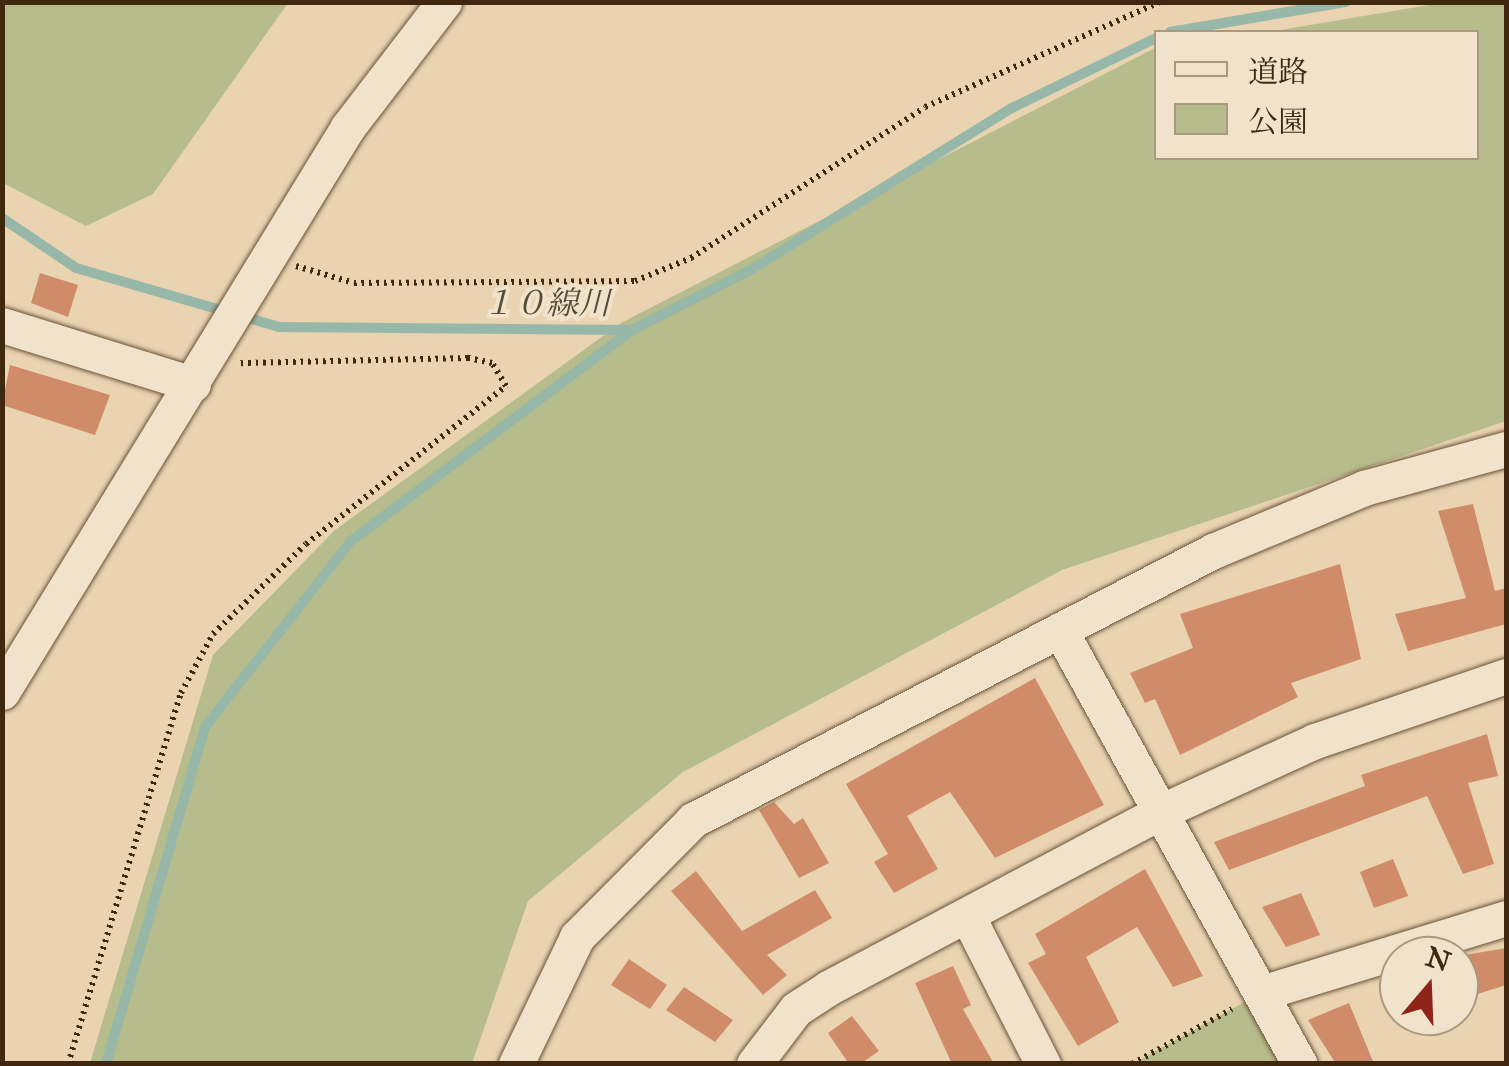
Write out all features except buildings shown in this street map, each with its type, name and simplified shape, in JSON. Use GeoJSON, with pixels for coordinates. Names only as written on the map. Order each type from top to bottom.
{"type":"FeatureCollection","features":[{"type":"Feature","properties":{"kind":"street"},"geometry":{"type":"LineString","coordinates":[[2,692],[348,127],[444,2]]}},
{"type":"Feature","properties":{"kind":"street"},"geometry":{"type":"LineString","coordinates":[[2,325],[206,361]]}},
{"type":"Feature","properties":{"kind":"street"},"geometry":{"type":"LineString","coordinates":[[516,1064],[577,937],[694,820],[1060,630],[1364,488],[1506,449]]}},
{"type":"Feature","properties":{"kind":"street"},"geometry":{"type":"LineString","coordinates":[[1060,630],[1300,1064]]}},
{"type":"Feature","properties":{"kind":"street"},"geometry":{"type":"LineString","coordinates":[[754,1064],[796,1009],[1160,812],[1315,741],[1506,676]]}},
{"type":"Feature","properties":{"kind":"street"},"geometry":{"type":"LineString","coordinates":[[968,918],[1043,1064]]}},
{"type":"Feature","properties":{"kind":"street"},"geometry":{"type":"LineString","coordinates":[[1261,993],[1506,918]]}},
{"type":"Feature","properties":{"kind":"path"},"geometry":{"type":"LineString","coordinates":[[261,266],[354,284],[593,288],[691,258],[925,107],[1160,2]]}},
{"type":"Feature","properties":{"kind":"path"},"geometry":{"type":"LineString","coordinates":[[68,1064],[181,693],[213,634],[306,544],[506,386],[492,363],[468,358],[206,361]]}},
{"type":"Feature","properties":{"kind":"path"},"geometry":{"type":"LineString","coordinates":[[1132,1064],[1261,993]]}},
{"type":"Feature","properties":{"kind":"green space"},"geometry":{"type":"Polygon","coordinates":[[[1447,2],[1506,3],[1506,421],[1062,570],[683,772],[528,901],[472,1063],[90,1063],[213,655],[335,530],[621,323],[1154,49],[1154,160],[1479,160],[1479,30],[1281,30],[1447,2]]]}},
{"type":"Feature","properties":{"kind":"green space"},"geometry":{"type":"Polygon","coordinates":[[[2,3],[288,3],[153,194],[86,226],[3,183],[2,3]]]}},
{"type":"Feature","properties":{"kind":"green space"},"geometry":{"type":"Polygon","coordinates":[[[1261,993],[1300,1064],[1132,1064],[1261,993]]]}},
{"type":"Feature","properties":{"kind":"waterway","name":"１０線川"},"geometry":{"type":"LineString","coordinates":[[1182,30],[1345,2]]}},
{"type":"Feature","properties":{"kind":"waterway","name":"１０線川"},"geometry":{"type":"LineString","coordinates":[[2,218],[76,268],[279,327],[632,330],[752,269],[1012,108],[1154,39]]}},
{"type":"Feature","properties":{"kind":"waterway"},"geometry":{"type":"LineString","coordinates":[[106,1064],[205,727],[351,541],[632,330]]}}]}
